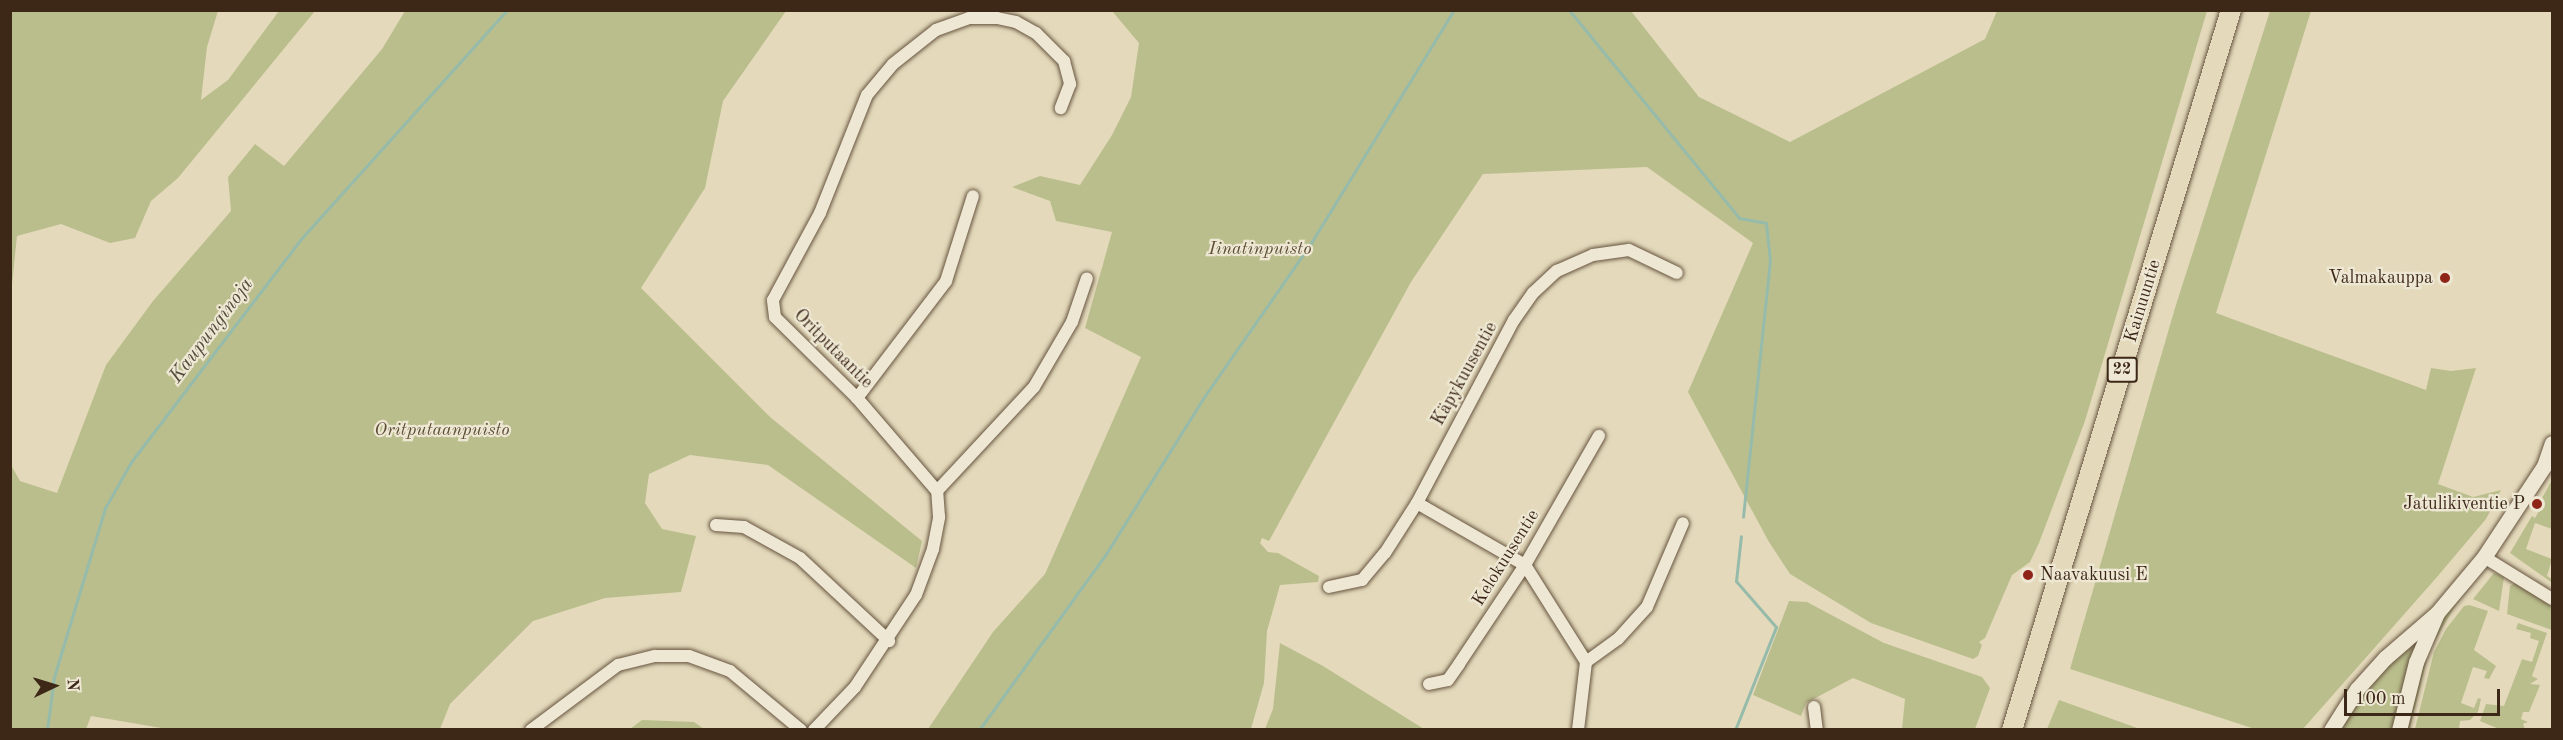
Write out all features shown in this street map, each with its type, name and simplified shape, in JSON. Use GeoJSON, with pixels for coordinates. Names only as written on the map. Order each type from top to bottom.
{"type":"FeatureCollection","features":[{"type":"Feature","properties":{"kind":"highway","name":"Kainuuntie"},"geometry":{"type":"LineString","coordinates":[[1999,729],[2218,10]]}},
{"type":"Feature","properties":{"kind":"highway","name":"Kainuuntie"},"geometry":{"type":"LineString","coordinates":[[2012,729],[2231,10]]}},
{"type":"Feature","properties":{"kind":"street","name":"Oritputaantie"},"geometry":{"type":"LineString","coordinates":[[938,491],[929,476],[857,398],[775,317],[772,308],[820,213],[867,95],[893,64],[936,30],[969,18],[997,18],[1016,22],[1036,33],[1064,61],[1070,84],[1060,108]]}},
{"type":"Feature","properties":{"kind":"street"},"geometry":{"type":"LineString","coordinates":[[857,398],[946,281],[973,196]]}},
{"type":"Feature","properties":{"kind":"street","name":"Käpykuusentie"},"geometry":{"type":"LineString","coordinates":[[1329,587],[1362,580],[1417,502],[1514,320],[1533,293],[1557,271],[1593,255],[1629,250],[1677,273]]}},
{"type":"Feature","properties":{"kind":"street"},"geometry":{"type":"LineString","coordinates":[[814,729],[855,687],[890,641],[916,596],[933,549],[939,517],[938,491],[1034,387],[1072,322],[1087,278]]}},
{"type":"Feature","properties":{"kind":"street","name":"Kelokuusentie"},"geometry":{"type":"LineString","coordinates":[[1429,684],[1448,680],[1525,565],[1599,436]]}},
{"type":"Feature","properties":{"kind":"street"},"geometry":{"type":"LineString","coordinates":[[2331,729],[2357,689],[2385,658],[2437,613],[2484,557],[2544,466],[2553,444]]}},
{"type":"Feature","properties":{"kind":"street"},"geometry":{"type":"LineString","coordinates":[[1417,502],[1525,565],[1586,662],[1578,729]]}},
{"type":"Feature","properties":{"kind":"street"},"geometry":{"type":"LineString","coordinates":[[1586,662],[1618,639],[1647,607],[1683,524]]}},
{"type":"Feature","properties":{"kind":"street"},"geometry":{"type":"LineString","coordinates":[[716,525],[744,527],[800,558],[890,641]]}},
{"type":"Feature","properties":{"kind":"street"},"geometry":{"type":"LineString","coordinates":[[2484,557],[2553,599]]}},
{"type":"Feature","properties":{"kind":"street"},"geometry":{"type":"LineString","coordinates":[[2399,729],[2418,655],[2437,613]]}},
{"type":"Feature","properties":{"kind":"street"},"geometry":{"type":"LineString","coordinates":[[531,729],[618,665],[655,656],[689,656],[729,671],[801,729]]}},
{"type":"Feature","properties":{"kind":"street"},"geometry":{"type":"LineString","coordinates":[[1814,707],[1817,729]]}},
{"type":"Feature","properties":{"kind":"green space"},"geometry":{"type":"Polygon","coordinates":[[[11,10],[218,11],[207,47],[201,100],[228,80],[279,11],[315,11],[178,178],[151,201],[135,238],[110,243],[61,224],[17,236],[11,294],[11,10]]]}},
{"type":"Feature","properties":{"kind":"green space","name":"Oritputaanpuisto"},"geometry":{"type":"Polygon","coordinates":[[[405,11],[786,11],[723,101],[705,188],[641,288],[770,417],[922,541],[916,568],[768,465],[690,455],[649,474],[645,503],[662,529],[696,536],[681,592],[605,598],[533,621],[450,704],[440,729],[173,730],[91,716],[86,729],[11,729],[11,465],[20,481],[57,493],[106,365],[153,301],[231,211],[228,177],[255,144],[284,166],[382,49],[405,11]]]}},
{"type":"Feature","properties":{"kind":"green space","name":"Iinatinpuisto"},"geometry":{"type":"Polygon","coordinates":[[[1112,11],[1631,11],[1699,97],[1790,142],[1985,39],[1997,11],[2207,11],[2085,421],[2039,543],[2030,562],[2012,575],[1985,638],[1979,642],[1982,645],[1978,656],[1973,659],[1871,623],[1790,574],[1769,542],[1688,392],[1753,243],[1647,167],[1483,174],[1411,282],[1269,541],[1262,538],[1260,543],[1268,552],[1278,553],[1319,576],[1318,582],[1280,585],[1267,631],[1264,683],[1251,729],[928,729],[993,632],[1045,574],[1141,357],[1085,328],[1112,232],[1056,221],[1050,201],[1012,187],[1040,176],[1080,185],[1112,135],[1131,97],[1139,43],[1112,11]]]}},
{"type":"Feature","properties":{"kind":"green space"},"geometry":{"type":"Polygon","coordinates":[[[2270,11],[2311,11],[2216,313],[2426,390],[2431,368],[2451,371],[2476,368],[2438,484],[2473,497],[2501,490],[2486,519],[2302,730],[2255,729],[2070,669],[2175,308],[2270,11]]]}},
{"type":"Feature","properties":{"kind":"green space"},"geometry":{"type":"Polygon","coordinates":[[[2552,480],[2552,529],[2535,523],[2526,549],[2552,559],[2547,576],[2552,579],[2551,582],[2510,553],[2532,516],[2535,518],[2539,511],[2536,509],[2552,480]]]}},
{"type":"Feature","properties":{"kind":"green space"},"geometry":{"type":"Polygon","coordinates":[[[2494,573],[2504,577],[2499,611],[2473,599],[2494,573]]]}},
{"type":"Feature","properties":{"kind":"green space"},"geometry":{"type":"Polygon","coordinates":[[[2515,583],[2552,604],[2552,630],[2507,614],[2510,586],[2515,583]]]}},
{"type":"Feature","properties":{"kind":"green space"},"geometry":{"type":"Polygon","coordinates":[[[1789,601],[1807,602],[1884,643],[1982,677],[1990,688],[1975,729],[1902,729],[1905,699],[1853,678],[1806,703],[1801,716],[1753,695],[1789,601]]]}},
{"type":"Feature","properties":{"kind":"green space"},"geometry":{"type":"Polygon","coordinates":[[[2458,601],[2429,651],[2410,729],[2404,730],[2419,664],[2439,623],[2458,601]]]}},
{"type":"Feature","properties":{"kind":"green space"},"geometry":{"type":"Polygon","coordinates":[[[2469,605],[2488,611],[2474,650],[2496,666],[2489,679],[2484,678],[2487,671],[2473,667],[2461,703],[2474,708],[2478,698],[2481,699],[2478,712],[2470,720],[2460,721],[2459,729],[2415,729],[2434,652],[2446,629],[2464,606],[2469,605]]]}},
{"type":"Feature","properties":{"kind":"green space"},"geometry":{"type":"Polygon","coordinates":[[[2518,623],[2547,633],[2532,676],[2538,679],[2530,684],[2540,685],[2529,712],[2523,712],[2521,719],[2528,722],[2523,724],[2525,729],[2499,729],[2480,721],[2486,704],[2504,706],[2522,659],[2532,662],[2539,641],[2530,638],[2531,633],[2516,629],[2518,623]]]}},
{"type":"Feature","properties":{"kind":"green space"},"geometry":{"type":"Polygon","coordinates":[[[2426,626],[2395,729],[2335,730],[2360,691],[2426,626]]]}},
{"type":"Feature","properties":{"kind":"green space"},"geometry":{"type":"Polygon","coordinates":[[[1280,643],[1323,666],[1424,729],[1265,729],[1273,709],[1280,643]]]}},
{"type":"Feature","properties":{"kind":"green space"},"geometry":{"type":"Polygon","coordinates":[[[2059,700],[2140,729],[2047,729],[2059,700]]]}},
{"type":"Feature","properties":{"kind":"green space"},"geometry":{"type":"Polygon","coordinates":[[[642,720],[694,722],[704,729],[630,729],[642,720]]]}},
{"type":"Feature","properties":{"kind":"waterway","name":"Kaupunginoja"},"geometry":{"type":"LineString","coordinates":[[47,730],[54,677],[105,508],[131,462],[300,240],[507,10]]}},
{"type":"Feature","properties":{"kind":"waterway"},"geometry":{"type":"LineString","coordinates":[[979,730],[1104,557],[1204,397],[1311,243],[1454,10]]}},
{"type":"Feature","properties":{"kind":"waterway"},"geometry":{"type":"LineString","coordinates":[[1569,10],[1739,218],[1766,223],[1770,260],[1743,517]]}},
{"type":"Feature","properties":{"kind":"waterway"},"geometry":{"type":"LineString","coordinates":[[1735,730],[1776,627],[1736,581],[1741,536]]}},
{"type":"Feature","properties":{"kind":"place","name":"Valmakauppa"},"geometry":{"type":"Point","coordinates":[2445,278]}},
{"type":"Feature","properties":{"kind":"place","name":"Jatulikiventie P"},"geometry":{"type":"Point","coordinates":[2537,504]}},
{"type":"Feature","properties":{"kind":"place","name":"Naavakuusi E"},"geometry":{"type":"Point","coordinates":[2028,575]}}]}
